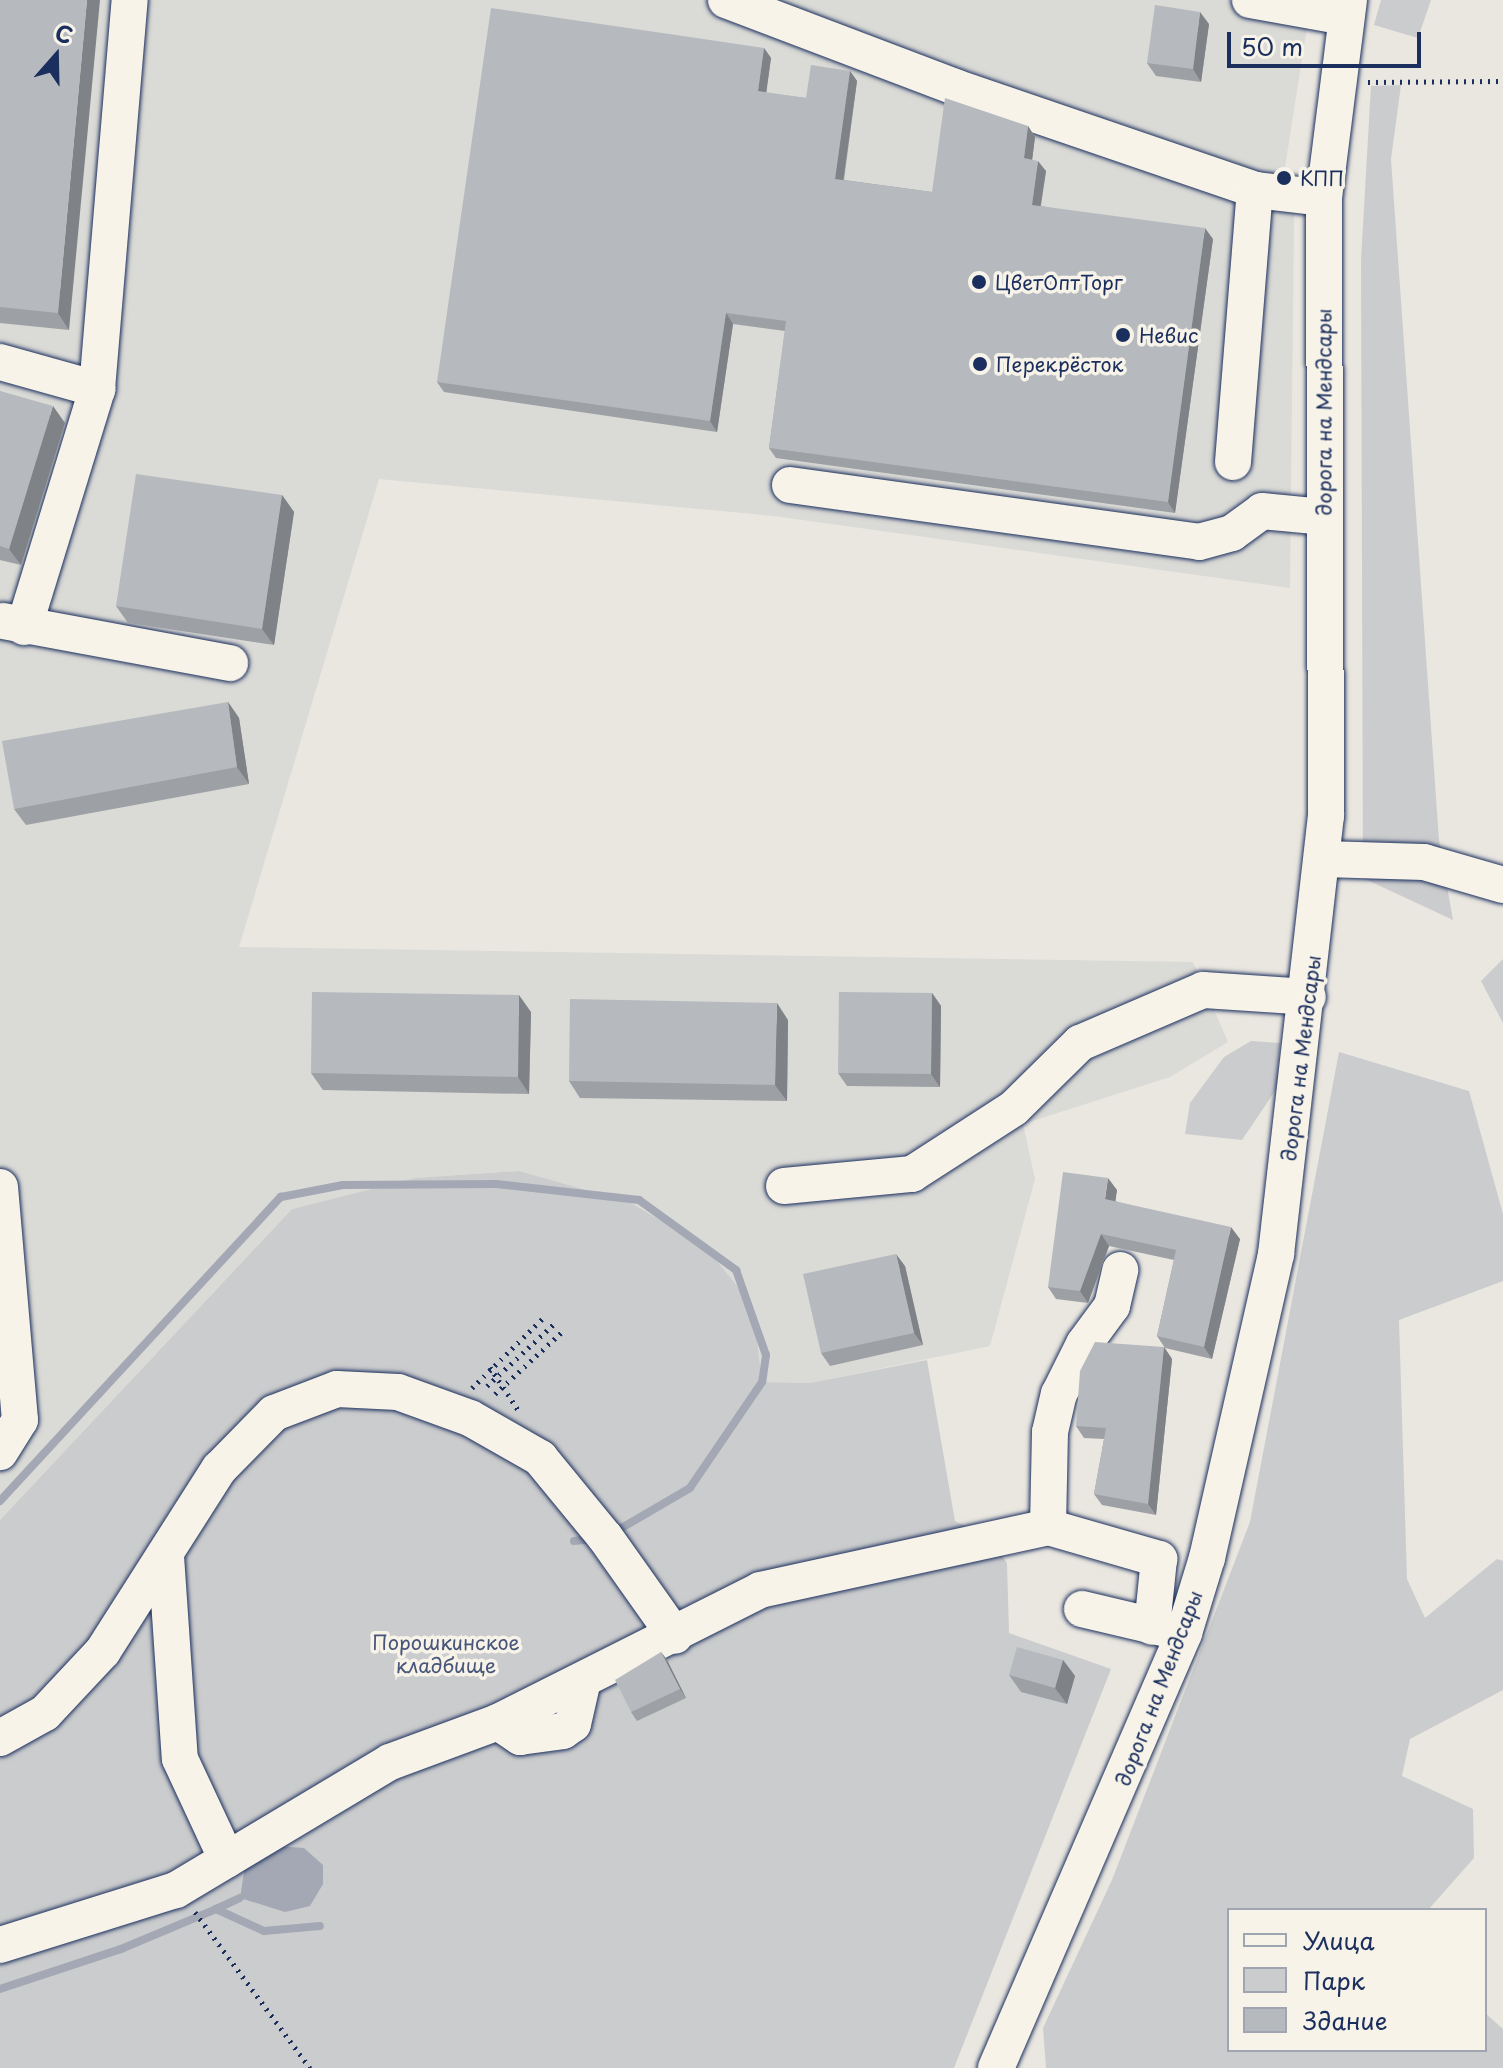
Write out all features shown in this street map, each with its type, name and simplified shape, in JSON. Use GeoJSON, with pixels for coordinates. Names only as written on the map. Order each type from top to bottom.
{"type":"FeatureCollection","features":[{"type":"Feature","properties":{"kind":"street"},"geometry":{"type":"LineString","coordinates":[[130,0],[97,389],[12,624],[230,663]]}},
{"type":"Feature","properties":{"kind":"street"},"geometry":{"type":"LineString","coordinates":[[726,0],[955,87],[1255,190],[1324,198]]}},
{"type":"Feature","properties":{"kind":"street"},"geometry":{"type":"LineString","coordinates":[[1250,0],[1347,8]]}},
{"type":"Feature","properties":{"kind":"street","name":"дорога на Мендсары"},"geometry":{"type":"LineString","coordinates":[[996,2068],[1168,1630],[1207,1558],[1276,1254],[1323,859],[1327,770],[1323,517],[1324,198],[1347,8]]}},
{"type":"Feature","properties":{"kind":"street"},"geometry":{"type":"LineString","coordinates":[[1233,462],[1255,190]]}},
{"type":"Feature","properties":{"kind":"street"},"geometry":{"type":"LineString","coordinates":[[0,362],[97,389]]}},
{"type":"Feature","properties":{"kind":"street"},"geometry":{"type":"LineString","coordinates":[[790,485],[1199,542],[1232,533],[1262,511],[1323,517]]}},
{"type":"Feature","properties":{"kind":"street"},"geometry":{"type":"LineString","coordinates":[[1323,859],[1424,862],[1503,885]]}},
{"type":"Feature","properties":{"kind":"street"},"geometry":{"type":"LineString","coordinates":[[784,1186],[912,1174],[1014,1108],[1080,1043],[1203,990],[1308,997]]}},
{"type":"Feature","properties":{"kind":"street"},"geometry":{"type":"LineString","coordinates":[[0,1187],[20,1420],[0,1452]]}},
{"type":"Feature","properties":{"kind":"street"},"geometry":{"type":"LineString","coordinates":[[1048,1527],[1050,1432],[1059,1394],[1112,1306],[1120,1270]]}},
{"type":"Feature","properties":{"kind":"street"},"geometry":{"type":"LineString","coordinates":[[0,1738],[45,1713],[103,1651],[219,1469],[274,1413],[337,1389],[398,1392],[470,1418],[540,1458],[605,1537],[675,1636]]}},
{"type":"Feature","properties":{"kind":"street"},"geometry":{"type":"LineString","coordinates":[[0,1945],[176,1890],[390,1762],[498,1722],[520,1737],[563,1731],[573,1724],[583,1680],[675,1636],[760,1590],[1048,1527],[1159,1559],[1168,1630],[1082,1609]]}},
{"type":"Feature","properties":{"kind":"street"},"geometry":{"type":"LineString","coordinates":[[166,1556],[180,1759],[227,1860]]}},
{"type":"Feature","properties":{"kind":"path"},"geometry":{"type":"LineString","coordinates":[[1336,83],[1503,81]]}},
{"type":"Feature","properties":{"kind":"path"},"geometry":{"type":"LineString","coordinates":[[478,1378],[545,1316]]}},
{"type":"Feature","properties":{"kind":"path"},"geometry":{"type":"LineString","coordinates":[[487,1386],[554,1324]]}},
{"type":"Feature","properties":{"kind":"path"},"geometry":{"type":"LineString","coordinates":[[495,1394],[562,1332]]}},
{"type":"Feature","properties":{"kind":"path"},"geometry":{"type":"LineString","coordinates":[[176,1890],[310,2068]]}},
{"type":"Feature","properties":{"kind":"shaded area"},"geometry":{"type":"Polygon","coordinates":[[[0,0],[1317,0],[1306,34],[1285,167],[1294,173],[1290,588],[774,516],[379,479],[239,947],[1193,962],[1228,1042],[1170,1077],[1023,1124],[1035,1179],[990,1346],[810,1383],[762,1382],[753,1306],[705,1246],[629,1202],[519,1171],[415,1178],[292,1209],[0,1520],[0,0]]]}},
{"type":"Feature","properties":{"kind":"shaded area"},"geometry":{"type":"Polygon","coordinates":[[[276,1846],[304,1848],[323,1865],[323,1884],[310,1906],[285,1912],[240,1898],[246,1859],[276,1846]]]}},
{"type":"Feature","properties":{"kind":"green space"},"geometry":{"type":"Polygon","coordinates":[[[1381,0],[1431,0],[1418,38],[1374,25],[1381,0]]]}},
{"type":"Feature","properties":{"kind":"green space"},"geometry":{"type":"Polygon","coordinates":[[[1401,85],[1391,159],[1439,840],[1453,920],[1363,878],[1361,260],[1371,86],[1401,85]]]}},
{"type":"Feature","properties":{"kind":"green space"},"geometry":{"type":"Polygon","coordinates":[[[1503,959],[1503,1023],[1481,981],[1503,959]]]}},
{"type":"Feature","properties":{"kind":"green space"},"geometry":{"type":"Polygon","coordinates":[[[1251,1041],[1280,1043],[1277,1088],[1242,1140],[1185,1134],[1190,1103],[1224,1057],[1251,1041]]]}},
{"type":"Feature","properties":{"kind":"green space"},"geometry":{"type":"Polygon","coordinates":[[[1339,1052],[1469,1091],[1503,1214],[1503,1281],[1399,1320],[1407,1579],[1425,1618],[1497,1559],[1503,1561],[1503,1690],[1410,1739],[1402,1776],[1473,1809],[1474,1858],[1430,1908],[1227,1908],[1227,2052],[1487,2052],[1487,2015],[1503,2029],[1503,2068],[1046,2068],[1043,2028],[1112,1880],[1250,1522],[1339,1052]]]}},
{"type":"Feature","properties":{"kind":"green space","name":"Порошкинское кладбище"},"geometry":{"type":"Polygon","coordinates":[[[519,1171],[629,1202],[705,1246],[753,1306],[762,1382],[810,1383],[927,1360],[955,1521],[990,1538],[1007,1563],[1009,1633],[1111,1669],[954,2068],[0,2068],[0,1520],[292,1209],[415,1178],[519,1171]]]}},
{"type":"Feature","properties":{"kind":"building"},"geometry":{"type":"Polygon","coordinates":[[[0,0],[87,0],[58,313],[0,307],[0,0]]]}},
{"type":"Feature","properties":{"kind":"building"},"geometry":{"type":"Polygon","coordinates":[[[1155,5],[1200,12],[1193,69],[1147,63],[1155,5]]]}},
{"type":"Feature","properties":{"kind":"building"},"geometry":{"type":"Polygon","coordinates":[[[491,8],[764,48],[758,91],[806,98],[811,65],[850,71],[835,179],[932,192],[945,98],[1028,126],[1024,158],[1038,161],[1032,205],[1205,228],[1168,502],[769,448],[786,321],[726,313],[710,421],[437,382],[491,8]]]}},
{"type":"Feature","properties":{"kind":"building"},"geometry":{"type":"Polygon","coordinates":[[[0,391],[53,406],[9,549],[0,546],[0,391]]]}},
{"type":"Feature","properties":{"kind":"building"},"geometry":{"type":"Polygon","coordinates":[[[136,474],[282,495],[262,629],[116,606],[136,474]]]}},
{"type":"Feature","properties":{"kind":"building"},"geometry":{"type":"Polygon","coordinates":[[[228,702],[237,767],[14,809],[2,741],[228,702]]]}},
{"type":"Feature","properties":{"kind":"building"},"geometry":{"type":"Polygon","coordinates":[[[312,992],[519,995],[518,1077],[311,1073],[312,992]]]}},
{"type":"Feature","properties":{"kind":"building"},"geometry":{"type":"Polygon","coordinates":[[[839,992],[932,993],[931,1074],[838,1073],[839,992]]]}},
{"type":"Feature","properties":{"kind":"building"},"geometry":{"type":"Polygon","coordinates":[[[570,999],[777,1003],[775,1085],[569,1081],[570,999]]]}},
{"type":"Feature","properties":{"kind":"building"},"geometry":{"type":"Polygon","coordinates":[[[1063,1172],[1108,1178],[1105,1199],[1231,1227],[1204,1347],[1157,1336],[1176,1250],[1101,1234],[1080,1291],[1048,1287],[1063,1172]]]}},
{"type":"Feature","properties":{"kind":"building"},"geometry":{"type":"Polygon","coordinates":[[[896,1254],[914,1333],[821,1353],[803,1274],[896,1254]]]}},
{"type":"Feature","properties":{"kind":"building"},"geometry":{"type":"Polygon","coordinates":[[[1095,1342],[1164,1347],[1148,1504],[1094,1494],[1106,1428],[1076,1426],[1080,1371],[1095,1342]]]}},
{"type":"Feature","properties":{"kind":"building"},"geometry":{"type":"Polygon","coordinates":[[[1017,1647],[1063,1660],[1055,1688],[1009,1675],[1017,1647]]]}},
{"type":"Feature","properties":{"kind":"building"},"geometry":{"type":"Polygon","coordinates":[[[661,1652],[680,1689],[631,1712],[615,1680],[661,1652]]]}},
{"type":"Feature","properties":{"kind":"waterway"},"geometry":{"type":"LineString","coordinates":[[0,1501],[281,1197],[343,1185],[496,1184],[639,1200],[736,1270],[766,1355],[762,1382],[690,1488],[613,1533]]}},
{"type":"Feature","properties":{"kind":"waterway"},"geometry":{"type":"LineString","coordinates":[[574,1541],[593,1539]]}},
{"type":"Feature","properties":{"kind":"waterway"},"geometry":{"type":"LineString","coordinates":[[216,1909],[240,1898]]}},
{"type":"Feature","properties":{"kind":"waterway"},"geometry":{"type":"LineString","coordinates":[[0,1989],[121,1949],[216,1909],[264,1931],[320,1926]]}},
{"type":"Feature","properties":{"kind":"place","name":"КПП"},"geometry":{"type":"Point","coordinates":[1284,178]}},
{"type":"Feature","properties":{"kind":"place","name":"ЦветОптТорг"},"geometry":{"type":"Point","coordinates":[979,282]}},
{"type":"Feature","properties":{"kind":"place","name":"Невис"},"geometry":{"type":"Point","coordinates":[1123,335]}},
{"type":"Feature","properties":{"kind":"place","name":"Перекрёсток"},"geometry":{"type":"Point","coordinates":[980,364]}}]}
